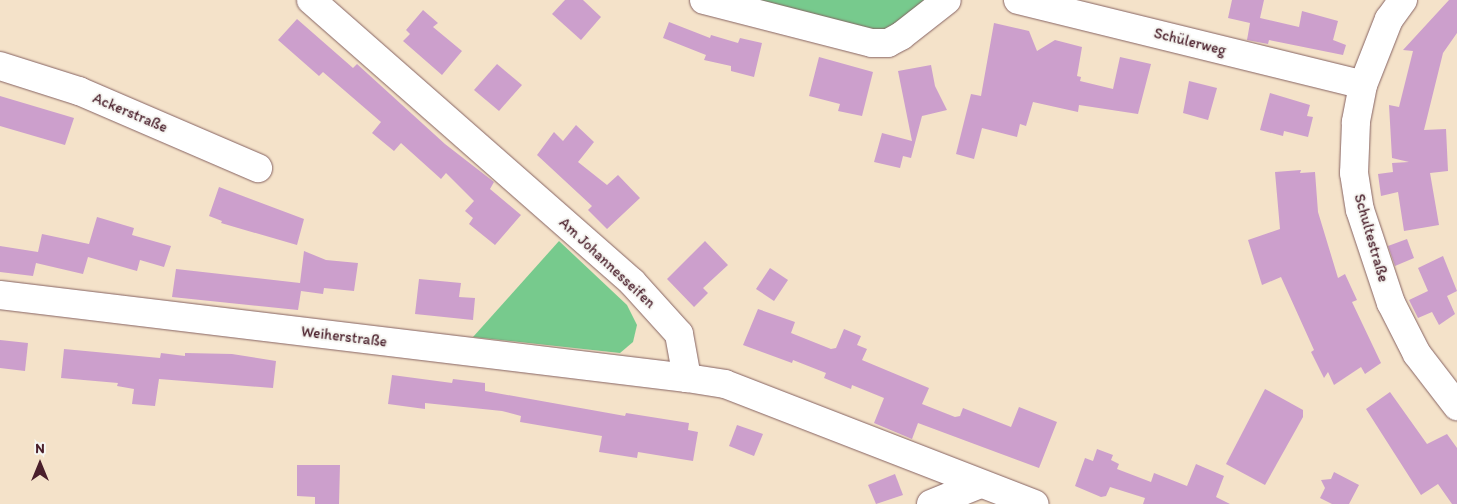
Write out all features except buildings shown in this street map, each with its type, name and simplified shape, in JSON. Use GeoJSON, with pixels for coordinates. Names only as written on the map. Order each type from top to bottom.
{"type":"FeatureCollection","features":[{"type":"Feature","properties":{"kind":"street","name":"Am Johannesseifen"},"geometry":{"type":"LineString","coordinates":[[311,0],[632,282],[678,334],[687,378]]}},
{"type":"Feature","properties":{"kind":"street"},"geometry":{"type":"LineString","coordinates":[[704,0],[872,43],[888,42],[901,36],[947,0]]}},
{"type":"Feature","properties":{"kind":"street","name":"Schülerweg"},"geometry":{"type":"LineString","coordinates":[[1018,0],[1362,85]]}},
{"type":"Feature","properties":{"kind":"street","name":"Schultestraße"},"geometry":{"type":"LineString","coordinates":[[1403,0],[1390,19],[1362,85],[1356,122],[1354,173],[1360,210],[1391,303],[1417,354],[1457,406]]}},
{"type":"Feature","properties":{"kind":"street","name":"Ackerstraße"},"geometry":{"type":"LineString","coordinates":[[0,66],[79,91],[258,168]]}},
{"type":"Feature","properties":{"kind":"street","name":"Weiherstraße"},"geometry":{"type":"LineString","coordinates":[[0,295],[687,378]]}},
{"type":"Feature","properties":{"kind":"street"},"geometry":{"type":"LineString","coordinates":[[687,378],[725,384],[1036,504]]}},
{"type":"Feature","properties":{"kind":"street"},"geometry":{"type":"LineString","coordinates":[[931,504],[980,484]]}},
{"type":"Feature","properties":{"kind":"green space"},"geometry":{"type":"Polygon","coordinates":[[[741,0],[929,0],[886,31],[872,32],[741,0]]]}},
{"type":"Feature","properties":{"kind":"green space"},"geometry":{"type":"Polygon","coordinates":[[[559,241],[627,305],[637,325],[633,342],[620,353],[473,337],[559,241]]]}}]}
